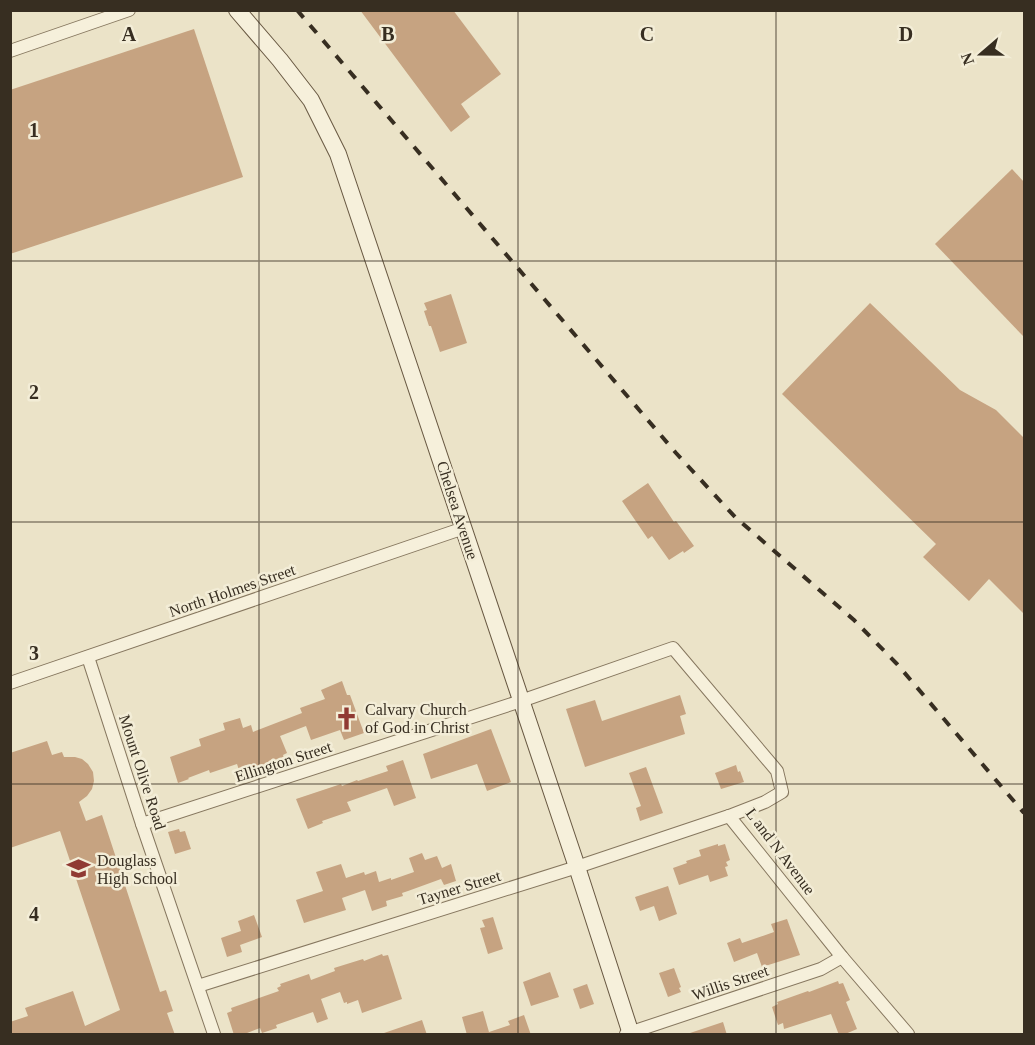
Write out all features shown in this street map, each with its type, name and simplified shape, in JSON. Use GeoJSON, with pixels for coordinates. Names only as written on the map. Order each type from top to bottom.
{"type":"FeatureCollection","features":[{"type":"Feature","properties":{"kind":"main road","name":"Chelsea Avenue"},"geometry":{"type":"LineString","coordinates":[[237,10],[311,100],[338,154],[578,867],[629,1034]]}},
{"type":"Feature","properties":{"kind":"street"},"geometry":{"type":"LineString","coordinates":[[10,51],[129,10]]}},
{"type":"Feature","properties":{"kind":"street","name":"North Holmes Street"},"geometry":{"type":"LineString","coordinates":[[10,683],[464,528]]}},
{"type":"Feature","properties":{"kind":"street","name":"Ellington Street"},"geometry":{"type":"LineString","coordinates":[[142,824],[673,648]]}},
{"type":"Feature","properties":{"kind":"street","name":"L and N Avenue"},"geometry":{"type":"LineString","coordinates":[[673,648],[777,771],[782,792],[765,802],[729,816],[908,1035]]}},
{"type":"Feature","properties":{"kind":"street","name":"Mount Olive Road"},"geometry":{"type":"LineString","coordinates":[[88,657],[214,1035]]}},
{"type":"Feature","properties":{"kind":"street","name":"Tayner Street"},"geometry":{"type":"LineString","coordinates":[[198,986],[578,867],[729,816]]}},
{"type":"Feature","properties":{"kind":"street","name":"Willis Street"},"geometry":{"type":"LineString","coordinates":[[629,1034],[821,969],[842,957]]}},
{"type":"Feature","properties":{"kind":"building"},"geometry":{"type":"Polygon","coordinates":[[[360,10],[453,10],[501,74],[461,104],[470,117],[451,132],[360,10]]]}},
{"type":"Feature","properties":{"kind":"building"},"geometry":{"type":"Polygon","coordinates":[[[194,29],[243,177],[10,254],[10,90],[194,29]]]}},
{"type":"Feature","properties":{"kind":"building"},"geometry":{"type":"Polygon","coordinates":[[[1012,169],[1024,182],[1024,337],[935,244],[1012,169]]]}},
{"type":"Feature","properties":{"kind":"building"},"geometry":{"type":"Polygon","coordinates":[[[451,294],[467,343],[440,352],[424,311],[427,310],[424,303],[451,294]]]}},
{"type":"Feature","properties":{"kind":"building"},"geometry":{"type":"Polygon","coordinates":[[[870,303],[960,390],[996,410],[1024,438],[1024,614],[989,579],[969,601],[923,557],[936,544],[782,394],[870,303]]]}},
{"type":"Feature","properties":{"kind":"building"},"geometry":{"type":"Polygon","coordinates":[[[648,483],[674,522],[676,521],[694,546],[669,560],[652,536],[648,539],[622,501],[648,483]]]}},
{"type":"Feature","properties":{"kind":"building"},"geometry":{"type":"Polygon","coordinates":[[[342,681],[347,695],[350,695],[364,733],[344,740],[340,730],[311,740],[306,726],[280,736],[287,753],[283,755],[284,758],[249,772],[247,767],[239,770],[237,764],[210,773],[209,770],[178,783],[170,757],[201,746],[199,739],[225,730],[223,723],[240,718],[243,728],[251,725],[253,732],[302,713],[300,708],[325,699],[321,690],[342,681]]]}},
{"type":"Feature","properties":{"kind":"building"},"geometry":{"type":"Polygon","coordinates":[[[680,695],[686,714],[680,716],[685,734],[585,767],[566,709],[595,700],[602,721],[680,695]]]}},
{"type":"Feature","properties":{"kind":"building"},"geometry":{"type":"Polygon","coordinates":[[[491,729],[511,782],[487,791],[477,764],[431,779],[423,754],[491,729]]]}},
{"type":"Feature","properties":{"kind":"building"},"geometry":{"type":"Polygon","coordinates":[[[47,741],[52,755],[62,752],[64,757],[82,759],[93,772],[92,789],[79,802],[86,821],[102,815],[160,992],[166,990],[173,1011],[167,1013],[175,1035],[10,1035],[10,1022],[28,1016],[25,1008],[73,991],[85,1026],[120,1010],[60,831],[10,848],[10,753],[47,741]]]}},
{"type":"Feature","properties":{"kind":"building"},"geometry":{"type":"Polygon","coordinates":[[[403,760],[416,798],[394,806],[387,788],[347,802],[351,811],[322,821],[323,823],[308,829],[296,799],[388,771],[386,766],[403,760]]]}},
{"type":"Feature","properties":{"kind":"building"},"geometry":{"type":"Polygon","coordinates":[[[736,765],[744,782],[721,789],[715,773],[736,765]]]}},
{"type":"Feature","properties":{"kind":"building"},"geometry":{"type":"Polygon","coordinates":[[[646,767],[663,813],[640,821],[636,808],[641,806],[629,773],[646,767]]]}},
{"type":"Feature","properties":{"kind":"building"},"geometry":{"type":"Polygon","coordinates":[[[179,829],[180,832],[185,831],[191,849],[175,854],[168,832],[179,829]]]}},
{"type":"Feature","properties":{"kind":"building"},"geometry":{"type":"Polygon","coordinates":[[[718,844],[718,846],[725,844],[730,860],[726,862],[728,866],[725,867],[728,876],[710,882],[708,875],[679,885],[673,868],[701,856],[699,850],[718,844]]]}},
{"type":"Feature","properties":{"kind":"building"},"geometry":{"type":"Polygon","coordinates":[[[422,853],[425,860],[437,856],[442,868],[451,864],[456,881],[444,885],[441,879],[402,893],[403,896],[386,901],[387,906],[372,911],[365,890],[342,898],[346,910],[304,923],[296,900],[323,891],[316,872],[341,864],[346,878],[376,871],[379,882],[391,878],[391,880],[414,872],[409,858],[422,853]]]}},
{"type":"Feature","properties":{"kind":"building"},"geometry":{"type":"Polygon","coordinates":[[[668,886],[677,914],[659,921],[654,906],[640,911],[635,897],[668,886]]]}},
{"type":"Feature","properties":{"kind":"building"},"geometry":{"type":"Polygon","coordinates":[[[254,915],[262,937],[240,945],[242,952],[227,957],[221,938],[241,931],[238,921],[254,915]]]}},
{"type":"Feature","properties":{"kind":"building"},"geometry":{"type":"Polygon","coordinates":[[[493,917],[503,949],[488,954],[480,928],[485,927],[482,920],[493,917]]]}},
{"type":"Feature","properties":{"kind":"building"},"geometry":{"type":"Polygon","coordinates":[[[787,919],[800,955],[762,967],[757,953],[734,962],[727,943],[740,938],[742,943],[774,932],[771,924],[787,919]]]}},
{"type":"Feature","properties":{"kind":"building"},"geometry":{"type":"Polygon","coordinates":[[[382,954],[383,956],[388,955],[402,999],[362,1013],[358,1000],[344,1003],[340,992],[321,999],[328,1019],[317,1023],[313,1012],[276,1025],[277,1028],[262,1033],[260,1028],[242,1035],[234,1035],[227,1013],[232,1011],[231,1008],[279,991],[277,988],[281,986],[280,984],[309,974],[311,980],[335,971],[334,968],[382,954]]]}},
{"type":"Feature","properties":{"kind":"building"},"geometry":{"type":"Polygon","coordinates":[[[674,968],[681,992],[668,997],[659,973],[674,968]]]}},
{"type":"Feature","properties":{"kind":"building"},"geometry":{"type":"Polygon","coordinates":[[[550,972],[559,997],[531,1006],[523,982],[550,972]]]}},
{"type":"Feature","properties":{"kind":"building"},"geometry":{"type":"Polygon","coordinates":[[[838,981],[839,984],[843,983],[850,1000],[846,1002],[857,1029],[839,1035],[831,1014],[784,1029],[783,1023],[778,1025],[772,1007],[778,1004],[777,1002],[838,981]]]}},
{"type":"Feature","properties":{"kind":"building"},"geometry":{"type":"Polygon","coordinates":[[[587,984],[594,1004],[580,1009],[573,989],[587,984]]]}},
{"type":"Feature","properties":{"kind":"building"},"geometry":{"type":"Polygon","coordinates":[[[483,1011],[489,1032],[510,1025],[508,1021],[524,1015],[531,1035],[467,1035],[462,1017],[483,1011]]]}},
{"type":"Feature","properties":{"kind":"building"},"geometry":{"type":"Polygon","coordinates":[[[422,1020],[427,1035],[384,1035],[384,1033],[422,1020]]]}},
{"type":"Feature","properties":{"kind":"building"},"geometry":{"type":"Polygon","coordinates":[[[723,1022],[727,1035],[691,1035],[690,1033],[723,1022]]]}},
{"type":"Feature","properties":{"kind":"railway"},"geometry":{"type":"LineString","coordinates":[[297,10],[676,453],[735,517],[854,620],[897,664],[1024,813]]}},
{"type":"Feature","properties":{"kind":"place","name":"Calvary Church of God in Christ"},"geometry":{"type":"Point","coordinates":[347,718]}},
{"type":"Feature","properties":{"kind":"place","name":"Douglass High School"},"geometry":{"type":"Point","coordinates":[79,869]}}]}
